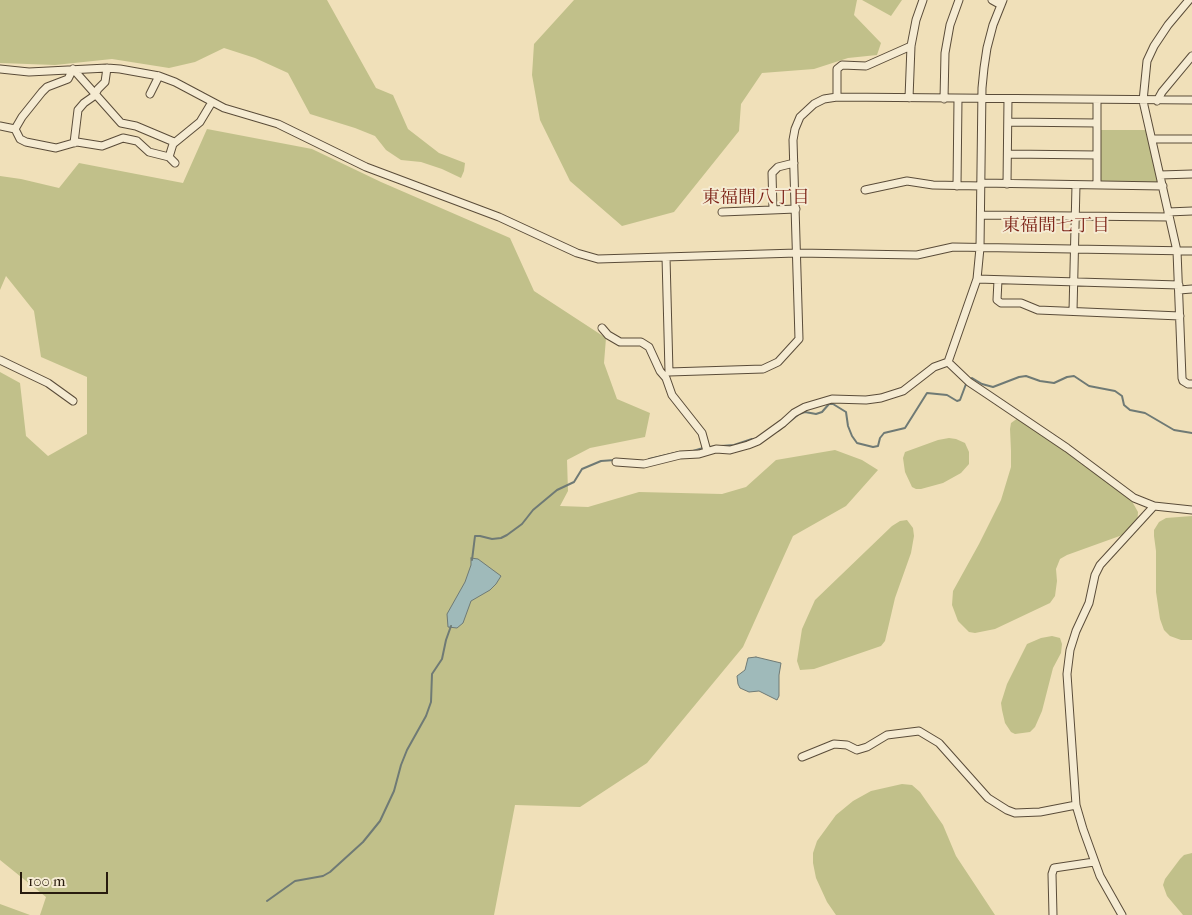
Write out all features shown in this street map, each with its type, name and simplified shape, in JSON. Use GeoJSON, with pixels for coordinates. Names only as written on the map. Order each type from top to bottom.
{"type":"FeatureCollection","features":[{"type":"Feature","properties":{"kind":"street"},"geometry":{"type":"LineString","coordinates":[[909,98],[911,46],[916,20],[923,0]]}},
{"type":"Feature","properties":{"kind":"street"},"geometry":{"type":"LineString","coordinates":[[944,99],[946,53],[950,25],[959,0]]}},
{"type":"Feature","properties":{"kind":"street"},"geometry":{"type":"LineString","coordinates":[[948,362],[977,280],[981,215],[982,100],[987,48],[1002,2],[992,0]]}},
{"type":"Feature","properties":{"kind":"street"},"geometry":{"type":"LineString","coordinates":[[1189,0],[1168,25],[1147,60],[1143,101],[1177,250],[1182,378],[1183,381],[1192,384]]}},
{"type":"Feature","properties":{"kind":"street"},"geometry":{"type":"LineString","coordinates":[[837,98],[837,69],[842,65],[866,66],[911,46]]}},
{"type":"Feature","properties":{"kind":"street"},"geometry":{"type":"LineString","coordinates":[[1158,101],[1162,92],[1192,56]]}},
{"type":"Feature","properties":{"kind":"street"},"geometry":{"type":"LineString","coordinates":[[74,143],[78,110],[106,82],[106,68]]}},
{"type":"Feature","properties":{"kind":"street"},"geometry":{"type":"LineString","coordinates":[[0,69],[28,72],[106,68],[159,76],[175,82],[224,108],[278,124],[366,167],[499,217],[589,257],[598,259],[797,253],[917,255],[953,247],[1192,250]]}},
{"type":"Feature","properties":{"kind":"street"},"geometry":{"type":"LineString","coordinates":[[73,69],[121,123],[136,126],[174,142]]}},
{"type":"Feature","properties":{"kind":"street"},"geometry":{"type":"LineString","coordinates":[[15,129],[42,92],[68,79],[73,69]]}},
{"type":"Feature","properties":{"kind":"street"},"geometry":{"type":"LineString","coordinates":[[150,94],[159,76]]}},
{"type":"Feature","properties":{"kind":"street"},"geometry":{"type":"LineString","coordinates":[[602,328],[613,339],[620,342],[645,344],[649,347],[660,371],[667,375],[764,369],[778,362],[799,339],[793,140],[800,117],[814,104],[824,99],[1192,100]]}},
{"type":"Feature","properties":{"kind":"street"},"geometry":{"type":"LineString","coordinates":[[957,186],[958,99]]}},
{"type":"Feature","properties":{"kind":"street"},"geometry":{"type":"LineString","coordinates":[[1007,184],[1008,99]]}},
{"type":"Feature","properties":{"kind":"street"},"geometry":{"type":"LineString","coordinates":[[1097,101],[1097,185]]}},
{"type":"Feature","properties":{"kind":"street"},"geometry":{"type":"LineString","coordinates":[[169,157],[174,142],[200,122],[212,102]]}},
{"type":"Feature","properties":{"kind":"street"},"geometry":{"type":"LineString","coordinates":[[1008,122],[1097,123]]}},
{"type":"Feature","properties":{"kind":"street"},"geometry":{"type":"LineString","coordinates":[[123,138],[125,124]]}},
{"type":"Feature","properties":{"kind":"street"},"geometry":{"type":"LineString","coordinates":[[0,126],[15,129]]}},
{"type":"Feature","properties":{"kind":"street"},"geometry":{"type":"LineString","coordinates":[[15,129],[20,139],[56,148],[74,143],[102,146],[123,138],[137,141],[149,152],[169,157],[175,163]]}},
{"type":"Feature","properties":{"kind":"street"},"geometry":{"type":"LineString","coordinates":[[1152,139],[1192,139]]}},
{"type":"Feature","properties":{"kind":"street"},"geometry":{"type":"LineString","coordinates":[[1008,154],[1097,155]]}},
{"type":"Feature","properties":{"kind":"street"},"geometry":{"type":"LineString","coordinates":[[774,210],[772,173],[778,167],[794,163]]}},
{"type":"Feature","properties":{"kind":"street"},"geometry":{"type":"LineString","coordinates":[[1160,174],[1192,174]]}},
{"type":"Feature","properties":{"kind":"street"},"geometry":{"type":"LineString","coordinates":[[865,190],[907,181],[933,186],[1007,184],[1162,186]]}},
{"type":"Feature","properties":{"kind":"street"},"geometry":{"type":"LineString","coordinates":[[1073,311],[1076,185]]}},
{"type":"Feature","properties":{"kind":"street"},"geometry":{"type":"LineString","coordinates":[[722,212],[796,209]]}},
{"type":"Feature","properties":{"kind":"street"},"geometry":{"type":"LineString","coordinates":[[981,215],[1075,216],[1169,214],[1192,211]]}},
{"type":"Feature","properties":{"kind":"street"},"geometry":{"type":"LineString","coordinates":[[666,257],[667,375],[672,395],[702,433],[706,451]]}},
{"type":"Feature","properties":{"kind":"street"},"geometry":{"type":"LineString","coordinates":[[977,280],[1074,282],[1192,289]]}},
{"type":"Feature","properties":{"kind":"street"},"geometry":{"type":"LineString","coordinates":[[998,280],[997,300],[1001,303],[1021,303],[1038,310],[1180,316]]}},
{"type":"Feature","properties":{"kind":"street"},"geometry":{"type":"LineString","coordinates":[[0,360],[48,383],[73,401]]}},
{"type":"Feature","properties":{"kind":"street"},"geometry":{"type":"LineString","coordinates":[[616,462],[644,464],[716,449],[730,450],[758,441],[805,406],[832,398],[866,400],[881,398],[904,391],[934,367],[948,362]]}},
{"type":"Feature","properties":{"kind":"street"},"geometry":{"type":"LineString","coordinates":[[948,362],[981,390],[1067,448],[1134,498],[1154,506],[1192,510]]}},
{"type":"Feature","properties":{"kind":"street"},"geometry":{"type":"LineString","coordinates":[[1122,915],[1094,862],[1076,805],[1067,674],[1070,650],[1100,565],[1154,506]]}},
{"type":"Feature","properties":{"kind":"street"},"geometry":{"type":"LineString","coordinates":[[802,757],[834,744],[847,745],[857,750],[867,747],[888,735],[919,731],[939,743],[988,798],[1007,810],[1015,813],[1040,812],[1076,805]]}},
{"type":"Feature","properties":{"kind":"street"},"geometry":{"type":"LineString","coordinates":[[1053,915],[1052,874],[1054,868],[1094,862]]}},
{"type":"Feature","properties":{"kind":"shaded area"},"geometry":{"type":"Polygon","coordinates":[[[0,0],[327,0],[376,88],[393,95],[408,129],[439,153],[465,163],[464,171],[461,178],[421,162],[401,160],[386,150],[375,136],[310,114],[288,73],[255,58],[224,48],[195,62],[169,68],[112,59],[55,65],[0,63],[0,0]]]}},
{"type":"Feature","properties":{"kind":"shaded area"},"geometry":{"type":"Polygon","coordinates":[[[574,0],[857,0],[854,15],[881,43],[877,55],[848,58],[814,69],[762,73],[741,104],[739,131],[674,212],[622,226],[570,181],[540,120],[532,75],[534,44],[574,0]]]}},
{"type":"Feature","properties":{"kind":"shaded area"},"geometry":{"type":"Polygon","coordinates":[[[862,0],[902,0],[891,16],[862,0]]]}},
{"type":"Feature","properties":{"kind":"shaded area"},"geometry":{"type":"Polygon","coordinates":[[[207,129],[312,149],[381,182],[510,238],[534,291],[606,338],[604,363],[617,399],[650,413],[645,437],[590,448],[567,460],[568,491],[560,506],[588,507],[639,492],[722,494],[746,487],[776,460],[835,450],[862,460],[878,470],[846,506],[793,536],[743,647],[647,763],[580,807],[515,805],[494,915],[40,915],[46,897],[0,860],[0,372],[20,383],[26,436],[48,456],[87,434],[87,377],[41,357],[34,311],[6,276],[0,290],[0,176],[59,188],[79,163],[183,183],[207,129]]]}},
{"type":"Feature","properties":{"kind":"shaded area"},"geometry":{"type":"Polygon","coordinates":[[[1100,130],[1146,130],[1157,181],[1155,184],[1101,182],[1099,179],[1100,130]]]}},
{"type":"Feature","properties":{"kind":"shaded area"},"geometry":{"type":"Polygon","coordinates":[[[1018,418],[1023,418],[1129,496],[1138,512],[1137,527],[1128,533],[1060,559],[1056,569],[1055,596],[1050,603],[995,629],[975,633],[969,632],[958,621],[952,605],[953,591],[1001,500],[1011,467],[1011,423],[1018,418]]]}},
{"type":"Feature","properties":{"kind":"shaded area"},"geometry":{"type":"Polygon","coordinates":[[[949,438],[965,443],[969,452],[969,464],[961,473],[943,483],[921,489],[912,487],[905,472],[903,458],[905,452],[949,438]]]}},
{"type":"Feature","properties":{"kind":"shaded area"},"geometry":{"type":"Polygon","coordinates":[[[1192,516],[1192,640],[1181,640],[1170,636],[1164,630],[1160,619],[1156,592],[1154,530],[1159,522],[1166,518],[1192,516]]]}},
{"type":"Feature","properties":{"kind":"shaded area"},"geometry":{"type":"Polygon","coordinates":[[[907,520],[913,528],[914,536],[911,553],[895,598],[885,641],[881,646],[814,669],[800,670],[797,661],[802,629],[815,600],[892,526],[900,521],[907,520]]]}},
{"type":"Feature","properties":{"kind":"shaded area"},"geometry":{"type":"Polygon","coordinates":[[[1052,636],[1060,638],[1062,644],[1061,653],[1053,668],[1042,711],[1035,727],[1030,732],[1015,734],[1011,732],[1005,723],[1002,710],[1001,703],[1007,684],[1027,644],[1052,636]]]}},
{"type":"Feature","properties":{"kind":"shaded area"},"geometry":{"type":"Polygon","coordinates":[[[902,784],[912,785],[920,792],[943,825],[956,856],[995,915],[836,915],[827,902],[816,878],[813,853],[817,841],[836,815],[853,801],[871,791],[902,784]]]}},
{"type":"Feature","properties":{"kind":"shaded area"},"geometry":{"type":"Polygon","coordinates":[[[1192,853],[1192,915],[1183,915],[1167,896],[1163,885],[1165,879],[1180,859],[1184,855],[1192,853]]]}},
{"type":"Feature","properties":{"kind":"shaded area"},"geometry":{"type":"Polygon","coordinates":[[[0,904],[30,915],[0,915],[0,904]]]}},
{"type":"Feature","properties":{"kind":"water"},"geometry":{"type":"Polygon","coordinates":[[[471,558],[478,559],[501,576],[490,590],[471,601],[463,623],[457,628],[448,627],[447,614],[465,582],[471,565],[471,558]]]}},
{"type":"Feature","properties":{"kind":"water"},"geometry":{"type":"Polygon","coordinates":[[[756,657],[781,663],[779,696],[777,700],[759,691],[749,692],[740,688],[738,684],[737,676],[745,670],[748,658],[756,657]]]}},
{"type":"Feature","properties":{"kind":"waterway"},"geometry":{"type":"LineString","coordinates":[[970,380],[972,378],[982,384],[993,387],[1026,376],[1054,383],[1074,376],[1089,386],[1115,391],[1122,396],[1124,405],[1130,410],[1145,413],[1174,430],[1192,433]]}},
{"type":"Feature","properties":{"kind":"waterway"},"geometry":{"type":"LineString","coordinates":[[778,431],[799,414],[805,412],[816,414],[822,412],[829,404],[833,404],[846,412],[848,426],[857,443],[873,447],[878,446],[880,438],[884,433],[905,428],[927,393],[947,395],[957,401],[960,400],[966,384]]}},
{"type":"Feature","properties":{"kind":"waterway"},"geometry":{"type":"LineString","coordinates":[[708,447],[734,445],[752,439]]}},
{"type":"Feature","properties":{"kind":"waterway"},"geometry":{"type":"LineString","coordinates":[[693,451],[703,448]]}},
{"type":"Feature","properties":{"kind":"waterway"},"geometry":{"type":"LineString","coordinates":[[649,459],[679,452]]}},
{"type":"Feature","properties":{"kind":"waterway"},"geometry":{"type":"LineString","coordinates":[[472,560],[475,536],[492,539],[507,535],[522,524],[533,510],[557,490],[574,482],[582,469],[601,461],[615,460]]}},
{"type":"Feature","properties":{"kind":"waterway"},"geometry":{"type":"LineString","coordinates":[[267,901],[295,881],[323,876],[330,872],[363,842],[380,821],[394,791],[407,750],[426,716],[431,702],[432,674],[442,659],[451,626]]}},
{"type":"Feature","properties":{"kind":"district","name":"東福間八丁目"},"geometry":{"type":"Point","coordinates":[756,199]}},
{"type":"Feature","properties":{"kind":"district","name":"東福間七丁目"},"geometry":{"type":"Point","coordinates":[1056,227]}}]}
